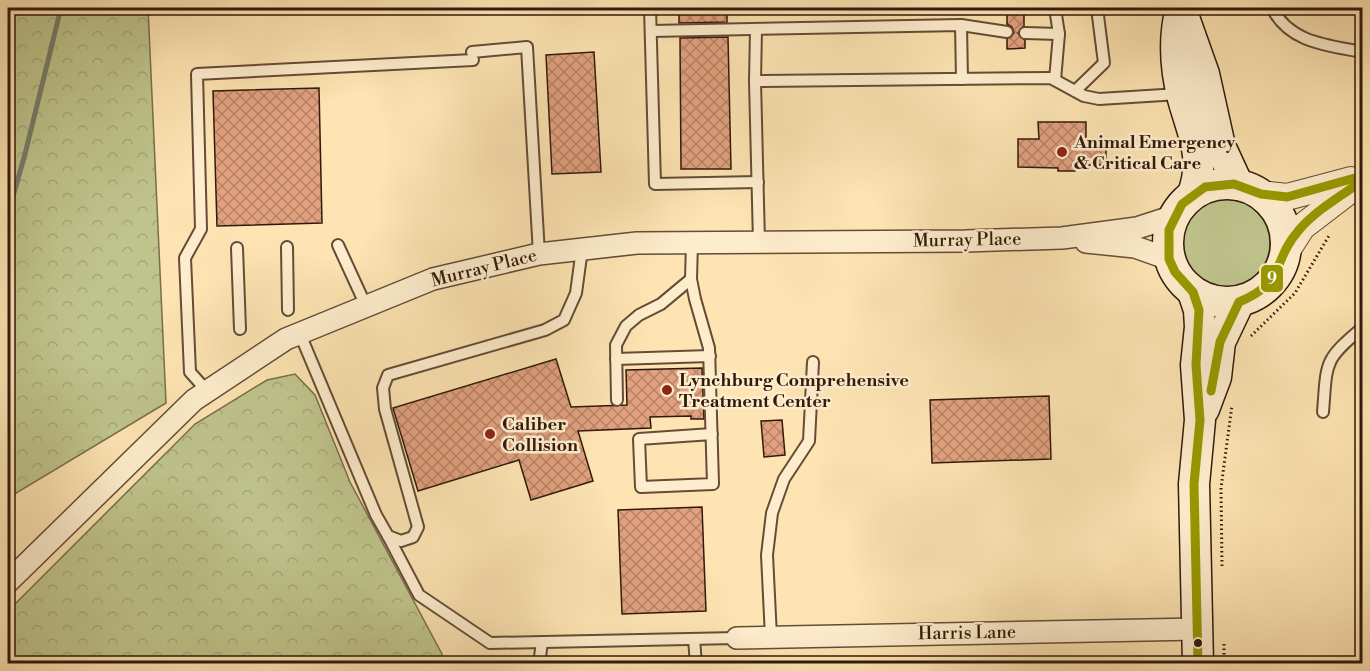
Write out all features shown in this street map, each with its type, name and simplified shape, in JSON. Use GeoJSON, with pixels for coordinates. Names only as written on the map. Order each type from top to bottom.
{"type":"FeatureCollection","features":[{"type":"Feature","properties":{"kind":"main road"},"geometry":{"type":"LineString","coordinates":[[1181,8],[1204,74],[1220,146],[1250,190],[1280,216],[1287,240],[1286,252],[1280,269],[1270,284],[1261,292],[1239,302],[1215,302],[1193,292],[1179,278],[1169,259],[1167,244],[1183,205],[1199,178],[1199,149],[1182,94],[1175,54],[1175,30],[1181,8]]}},
{"type":"Feature","properties":{"kind":"main road"},"geometry":{"type":"LineString","coordinates":[[1183,205],[1220,184],[1250,190]]}},
{"type":"Feature","properties":{"kind":"main road"},"geometry":{"type":"LineString","coordinates":[[1193,292],[1199,310],[1196,366],[1200,420],[1194,484],[1210,631],[1198,663]]}},
{"type":"Feature","properties":{"kind":"main road"},"geometry":{"type":"LineString","coordinates":[[1200,420],[1216,377],[1220,342],[1239,302]]}},
{"type":"Feature","properties":{"kind":"street"},"geometry":{"type":"LineString","coordinates":[[1250,190],[1287,197],[1362,176]]}},
{"type":"Feature","properties":{"kind":"street"},"geometry":{"type":"LineString","coordinates":[[1286,252],[1293,237],[1302,227],[1362,181]]}},
{"type":"Feature","properties":{"kind":"street","name":"Murray Place"},"geometry":{"type":"LineString","coordinates":[[8,582],[194,400],[285,339],[433,279],[539,254],[637,243],[1062,237],[1137,228],[1183,205]]}},
{"type":"Feature","properties":{"kind":"street","name":"Murray Place"},"geometry":{"type":"LineString","coordinates":[[1062,237],[1135,247],[1169,259]]}},
{"type":"Feature","properties":{"kind":"street","name":"Harris Lane"},"geometry":{"type":"LineString","coordinates":[[737,638],[1210,631]]}},
{"type":"Feature","properties":{"kind":"lane"},"geometry":{"type":"LineString","coordinates":[[650,8],[655,184],[758,182]]}},
{"type":"Feature","properties":{"kind":"lane"},"geometry":{"type":"LineString","coordinates":[[1055,8],[1059,34],[1055,80]]}},
{"type":"Feature","properties":{"kind":"lane"},"geometry":{"type":"LineString","coordinates":[[1075,91],[1104,63],[1097,8]]}},
{"type":"Feature","properties":{"kind":"lane"},"geometry":{"type":"LineString","coordinates":[[1272,8],[1283,24],[1303,40],[1362,52]]}},
{"type":"Feature","properties":{"kind":"lane"},"geometry":{"type":"LineString","coordinates":[[651,31],[961,25],[1007,32]]}},
{"type":"Feature","properties":{"kind":"lane"},"geometry":{"type":"LineString","coordinates":[[961,25],[962,79]]}},
{"type":"Feature","properties":{"kind":"lane"},"geometry":{"type":"LineString","coordinates":[[756,29],[759,242]]}},
{"type":"Feature","properties":{"kind":"lane"},"geometry":{"type":"LineString","coordinates":[[1024,33],[1059,34]]}},
{"type":"Feature","properties":{"kind":"lane"},"geometry":{"type":"LineString","coordinates":[[207,391],[190,372],[185,258],[201,229],[197,74],[473,56],[527,47],[539,254]]}},
{"type":"Feature","properties":{"kind":"lane"},"geometry":{"type":"LineString","coordinates":[[755,81],[1051,78],[1075,91],[1100,99],[1182,94]]}},
{"type":"Feature","properties":{"kind":"lane"},"geometry":{"type":"LineString","coordinates":[[692,243],[692,279],[710,356],[712,434],[713,484],[641,487],[639,439],[712,434]]}},
{"type":"Feature","properties":{"kind":"lane"},"geometry":{"type":"LineString","coordinates":[[338,245],[366,306]]}},
{"type":"Feature","properties":{"kind":"lane"},"geometry":{"type":"LineString","coordinates":[[287,247],[288,310]]}},
{"type":"Feature","properties":{"kind":"lane"},"geometry":{"type":"LineString","coordinates":[[237,248],[240,329]]}},
{"type":"Feature","properties":{"kind":"lane"},"geometry":{"type":"LineString","coordinates":[[388,536],[401,541],[413,537],[418,528],[385,409],[383,388],[388,375],[545,330],[564,320],[576,293],[582,249]]}},
{"type":"Feature","properties":{"kind":"lane"},"geometry":{"type":"LineString","coordinates":[[617,400],[616,345],[626,326],[639,315],[661,304],[692,279]]}},
{"type":"Feature","properties":{"kind":"lane"},"geometry":{"type":"LineString","coordinates":[[1323,412],[1327,364],[1340,348],[1362,328]]}},
{"type":"Feature","properties":{"kind":"lane"},"geometry":{"type":"LineString","coordinates":[[300,334],[376,515],[418,595],[490,643],[737,638]]}},
{"type":"Feature","properties":{"kind":"lane"},"geometry":{"type":"LineString","coordinates":[[616,359],[710,356]]}},
{"type":"Feature","properties":{"kind":"lane"},"geometry":{"type":"LineString","coordinates":[[771,637],[767,555],[772,513],[784,479],[809,441],[813,362]]}},
{"type":"Feature","properties":{"kind":"lane"},"geometry":{"type":"LineString","coordinates":[[694,639],[696,663]]}},
{"type":"Feature","properties":{"kind":"lane"},"geometry":{"type":"LineString","coordinates":[[538,663],[542,642]]}},
{"type":"Feature","properties":{"kind":"path"},"geometry":{"type":"LineString","coordinates":[[1248,340],[1295,293],[1333,229]]}},
{"type":"Feature","properties":{"kind":"path"},"geometry":{"type":"LineString","coordinates":[[1222,576],[1221,488],[1232,403]]}},
{"type":"Feature","properties":{"kind":"path"},"geometry":{"type":"LineString","coordinates":[[1210,631],[1224,663]]}},
{"type":"Feature","properties":{"kind":"green space"},"geometry":{"type":"Polygon","coordinates":[[[8,8],[148,8],[166,403],[8,498],[8,8]]]}},
{"type":"Feature","properties":{"kind":"green space"},"geometry":{"type":"Polygon","coordinates":[[[1226,199],[1243,203],[1257,212],[1266,226],[1270,243],[1266,260],[1257,274],[1243,283],[1226,287],[1209,283],[1195,274],[1186,260],[1182,243],[1186,226],[1195,212],[1209,203],[1226,199]]]}},
{"type":"Feature","properties":{"kind":"green space"},"geometry":{"type":"Polygon","coordinates":[[[295,374],[315,395],[350,482],[442,654],[443,663],[8,663],[8,611],[195,424],[267,380],[295,374]]]}},
{"type":"Feature","properties":{"kind":"building"},"geometry":{"type":"Polygon","coordinates":[[[679,8],[727,8],[727,22],[679,23],[679,8]]]}},
{"type":"Feature","properties":{"kind":"building"},"geometry":{"type":"Polygon","coordinates":[[[1007,8],[1024,8],[1024,26],[1018,33],[1025,40],[1025,48],[1007,49],[1007,39],[1014,33],[1012,27],[1007,24],[1007,8]]]}},
{"type":"Feature","properties":{"kind":"building"},"geometry":{"type":"Polygon","coordinates":[[[728,37],[731,169],[681,169],[680,38],[728,37]]]}},
{"type":"Feature","properties":{"kind":"building"},"geometry":{"type":"Polygon","coordinates":[[[594,52],[601,172],[552,174],[546,55],[594,52]]]}},
{"type":"Feature","properties":{"kind":"building"},"geometry":{"type":"Polygon","coordinates":[[[319,88],[322,223],[217,226],[213,91],[319,88]]]}},
{"type":"Feature","properties":{"kind":"building","name":"Animal Emergency & Critical Care"},"geometry":{"type":"Polygon","coordinates":[[[1038,122],[1086,122],[1086,139],[1106,139],[1106,165],[1088,165],[1087,168],[1075,168],[1075,171],[1058,171],[1058,168],[1018,167],[1018,139],[1039,139],[1038,122]]]}},
{"type":"Feature","properties":{"kind":"building","name":"Caliber Collision"},"geometry":{"type":"Polygon","coordinates":[[[556,359],[571,407],[627,405],[626,370],[702,368],[704,419],[691,419],[691,416],[650,417],[651,428],[578,431],[593,481],[531,500],[519,460],[418,491],[393,408],[556,359]]]}},
{"type":"Feature","properties":{"kind":"building"},"geometry":{"type":"Polygon","coordinates":[[[1049,396],[1051,459],[932,463],[930,400],[1049,396]]]}},
{"type":"Feature","properties":{"kind":"building"},"geometry":{"type":"Polygon","coordinates":[[[782,420],[785,455],[764,457],[761,421],[782,420]]]}},
{"type":"Feature","properties":{"kind":"building"},"geometry":{"type":"Polygon","coordinates":[[[702,507],[706,611],[622,614],[618,510],[702,507]]]}},
{"type":"Feature","properties":{"kind":"waterway"},"geometry":{"type":"LineString","coordinates":[[8,214],[61,8]]}},
{"type":"Feature","properties":{"kind":"transit line","name":"9"},"geometry":{"type":"LineString","coordinates":[[1198,664],[1194,484],[1200,420],[1196,365],[1199,310],[1193,292],[1175,272],[1169,259],[1169,230],[1182,204],[1205,187],[1234,184],[1261,194],[1287,197],[1362,176]]}},
{"type":"Feature","properties":{"kind":"transit line","name":"9"},"geometry":{"type":"LineString","coordinates":[[1211,391],[1220,342],[1239,302],[1265,287],[1272,279],[1290,241],[1313,216],[1362,181]]}},
{"type":"Feature","properties":{"kind":"place","name":"Animal Emergency & Critical Care"},"geometry":{"type":"Point","coordinates":[1062,152]}},
{"type":"Feature","properties":{"kind":"place","name":"Lynchburg Comprehensive Treatment Center"},"geometry":{"type":"Point","coordinates":[667,390]}},
{"type":"Feature","properties":{"kind":"place","name":"Caliber Collision"},"geometry":{"type":"Point","coordinates":[490,434]}}]}
